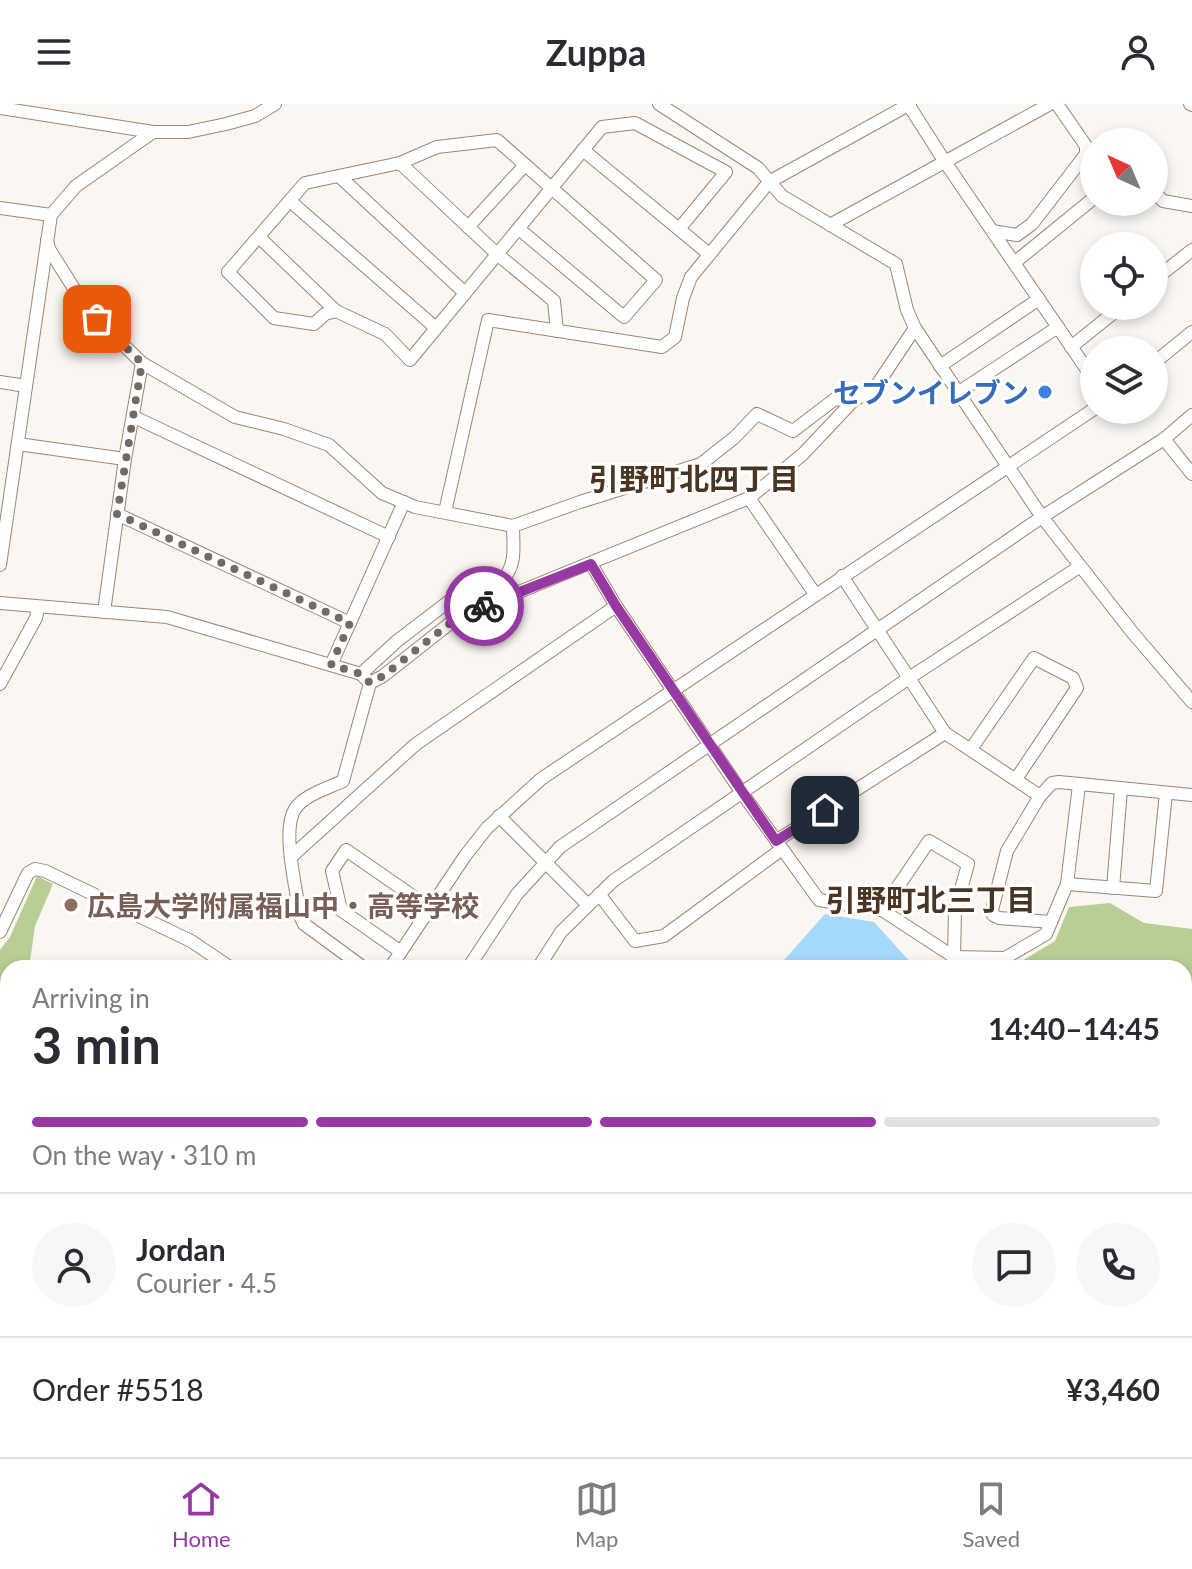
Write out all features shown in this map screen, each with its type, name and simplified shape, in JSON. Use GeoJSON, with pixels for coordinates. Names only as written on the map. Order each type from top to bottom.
{"type":"FeatureCollection","features":[{"type":"Feature","properties":{"kind":"street"},"geometry":{"type":"LineString","coordinates":[[0,108],[153,132],[188,132],[255,116],[275,104]]}},
{"type":"Feature","properties":{"kind":"street"},"geometry":{"type":"LineString","coordinates":[[659,104],[758,168],[782,196],[896,264],[907,310],[915,328],[1042,517],[1079,567],[1192,702]]}},
{"type":"Feature","properties":{"kind":"street"},"geometry":{"type":"LineString","coordinates":[[445,512],[488,320],[662,347],[675,337],[691,277],[769,182],[909,104],[1080,360]]}},
{"type":"Feature","properties":{"kind":"street"},"geometry":{"type":"LineString","coordinates":[[830,225],[1050,104]]}},
{"type":"Feature","properties":{"kind":"street"},"geometry":{"type":"LineString","coordinates":[[992,231],[1017,235],[1032,224],[1086,154],[1086,146],[1057,104]]}},
{"type":"Feature","properties":{"kind":"street"},"geometry":{"type":"LineString","coordinates":[[259,237],[336,311],[385,334],[410,360],[602,127],[635,123],[726,172],[679,229]]}},
{"type":"Feature","properties":{"kind":"street"},"geometry":{"type":"LineString","coordinates":[[0,565],[51,215],[76,186],[153,132]]}},
{"type":"Feature","properties":{"kind":"street"},"geometry":{"type":"LineString","coordinates":[[336,311],[325,314],[314,324],[274,318],[228,272],[305,183],[400,163],[437,147],[497,140],[656,280],[624,317],[519,229]]}},
{"type":"Feature","properties":{"kind":"street"},"geometry":{"type":"LineString","coordinates":[[583,150],[709,254]]}},
{"type":"Feature","properties":{"kind":"street"},"geometry":{"type":"LineString","coordinates":[[400,163],[497,254],[554,301],[557,331]]}},
{"type":"Feature","properties":{"kind":"street"},"geometry":{"type":"LineString","coordinates":[[468,227],[525,165]]}},
{"type":"Feature","properties":{"kind":"street"},"geometry":{"type":"LineString","coordinates":[[339,176],[465,293]]}},
{"type":"Feature","properties":{"kind":"street"},"geometry":{"type":"LineString","coordinates":[[290,201],[436,328]]}},
{"type":"Feature","properties":{"kind":"street"},"geometry":{"type":"LineString","coordinates":[[1168,202],[1192,206]]}},
{"type":"Feature","properties":{"kind":"street"},"geometry":{"type":"LineString","coordinates":[[0,208],[51,215]]}},
{"type":"Feature","properties":{"kind":"street"},"geometry":{"type":"LineString","coordinates":[[1014,263],[1080,209]]}},
{"type":"Feature","properties":{"kind":"street"},"geometry":{"type":"LineString","coordinates":[[47,240],[80,298],[142,363],[235,417],[284,429],[329,445],[382,493],[404,502],[513,526],[701,464],[735,437],[757,414],[793,431],[835,399],[853,401]]}},
{"type":"Feature","properties":{"kind":"street"},"geometry":{"type":"LineString","coordinates":[[1168,269],[1192,250]]}},
{"type":"Feature","properties":{"kind":"street"},"geometry":{"type":"LineString","coordinates":[[940,366],[1039,299]]}},
{"type":"Feature","properties":{"kind":"street"},"geometry":{"type":"LineString","coordinates":[[1071,347],[1105,320]]}},
{"type":"Feature","properties":{"kind":"street"},"geometry":{"type":"LineString","coordinates":[[959,392],[1058,327]]}},
{"type":"Feature","properties":{"kind":"street"},"geometry":{"type":"LineString","coordinates":[[0,603],[167,617],[331,665],[365,679],[383,676],[458,617],[749,498],[803,454],[853,401],[875,388],[915,328]]}},
{"type":"Feature","properties":{"kind":"street"},"geometry":{"type":"LineString","coordinates":[[1168,352],[1192,332]]}},
{"type":"Feature","properties":{"kind":"street"},"geometry":{"type":"LineString","coordinates":[[104,612],[142,363]]}},
{"type":"Feature","properties":{"kind":"street"},"geometry":{"type":"LineString","coordinates":[[0,382],[26,386]]}},
{"type":"Feature","properties":{"kind":"street"},"geometry":{"type":"LineString","coordinates":[[473,960],[517,894],[546,861],[580,832],[1042,517],[1164,439],[1192,415]]}},
{"type":"Feature","properties":{"kind":"street"},"geometry":{"type":"LineString","coordinates":[[134,417],[389,537]]}},
{"type":"Feature","properties":{"kind":"street"},"geometry":{"type":"LineString","coordinates":[[396,960],[465,856],[499,816],[541,779],[1080,418]]}},
{"type":"Feature","properties":{"kind":"street"},"geometry":{"type":"LineString","coordinates":[[1164,439],[1192,474]]}},
{"type":"Feature","properties":{"kind":"street"},"geometry":{"type":"LineString","coordinates":[[18,444],[125,459]]}},
{"type":"Feature","properties":{"kind":"street"},"geometry":{"type":"LineString","coordinates":[[749,498],[815,594]]}},
{"type":"Feature","properties":{"kind":"street"},"geometry":{"type":"LineString","coordinates":[[331,665],[404,502]]}},
{"type":"Feature","properties":{"kind":"street"},"geometry":{"type":"LineString","coordinates":[[117,514],[350,623]]}},
{"type":"Feature","properties":{"kind":"street"},"geometry":{"type":"LineString","coordinates":[[353,960],[304,924],[300,916],[289,829],[295,808],[343,781],[365,679],[397,641],[448,602],[507,575],[513,561],[513,526]]}},
{"type":"Feature","properties":{"kind":"street"},"geometry":{"type":"LineString","coordinates":[[591,564],[742,793],[819,900],[882,910],[954,957],[1005,958],[1046,934],[1067,884],[1079,785]]}},
{"type":"Feature","properties":{"kind":"street"},"geometry":{"type":"LineString","coordinates":[[543,960],[561,932],[613,881],[909,678],[1079,567]]}},
{"type":"Feature","properties":{"kind":"street"},"geometry":{"type":"LineString","coordinates":[[842,576],[945,733],[1040,796]]}},
{"type":"Feature","properties":{"kind":"street"},"geometry":{"type":"LineString","coordinates":[[292,856],[416,744],[616,606]]}},
{"type":"Feature","properties":{"kind":"street"},"geometry":{"type":"LineString","coordinates":[[0,684],[36,618],[38,608]]}},
{"type":"Feature","properties":{"kind":"street"},"geometry":{"type":"LineString","coordinates":[[971,749],[1034,658],[1073,678],[1077,688],[1016,779]]}},
{"type":"Feature","properties":{"kind":"street"},"geometry":{"type":"LineString","coordinates":[[599,894],[635,941],[664,936],[779,845],[945,733]]}},
{"type":"Feature","properties":{"kind":"street"},"geometry":{"type":"LineString","coordinates":[[1051,922],[999,918],[993,915],[992,910],[1007,851],[1040,796],[1052,783],[1192,795]]}},
{"type":"Feature","properties":{"kind":"street"},"geometry":{"type":"LineString","coordinates":[[1113,888],[1121,789]]}},
{"type":"Feature","properties":{"kind":"street"},"geometry":{"type":"LineString","coordinates":[[1067,884],[1156,891],[1166,793]]}},
{"type":"Feature","properties":{"kind":"street"},"geometry":{"type":"LineString","coordinates":[[499,816],[587,904]]}},
{"type":"Feature","properties":{"kind":"street"},"geometry":{"type":"LineString","coordinates":[[882,910],[929,841],[968,864],[955,911],[954,957]]}},
{"type":"Feature","properties":{"kind":"street"},"geometry":{"type":"LineString","coordinates":[[401,952],[341,910],[332,871],[346,850],[430,908]]}},
{"type":"Feature","properties":{"kind":"street"},"geometry":{"type":"LineString","coordinates":[[0,932],[28,873],[35,869],[191,941],[219,960]]}},
{"type":"Feature","properties":{"kind":"green space"},"geometry":{"type":"Polygon","coordinates":[[[37,876],[53,884],[35,926],[30,960],[0,960],[0,950],[10,937],[37,876]]]}},
{"type":"Feature","properties":{"kind":"green space"},"geometry":{"type":"Polygon","coordinates":[[[1110,903],[1144,923],[1192,929],[1192,960],[1023,960],[1055,941],[1069,907],[1110,903]]]}},
{"type":"Feature","properties":{"kind":"water"},"geometry":{"type":"Polygon","coordinates":[[[825,914],[874,922],[908,960],[784,960],[825,914]]]}},
{"type":"Feature","properties":{"kind":"way so far"},"geometry":{"type":"LineString","coordinates":[[97,319],[142,363],[117,514],[350,623],[331,665],[361,674],[370,683],[458,617],[484,606]]}},
{"type":"Feature","properties":{"kind":"place","name":"セブンイレブン"},"geometry":{"type":"Point","coordinates":[1045,392]}},
{"type":"Feature","properties":{"kind":"place","name":"広島大学附属福山中・高等学校"},"geometry":{"type":"Point","coordinates":[71,905]}},
{"type":"Feature","properties":{"kind":"district","name":"引野町北四丁目"},"geometry":{"type":"Point","coordinates":[694,478]}},
{"type":"Feature","properties":{"kind":"district","name":"引野町北三丁目"},"geometry":{"type":"Point","coordinates":[931,899]}},
{"type":"Feature","properties":{"kind":"route"},"geometry":{"type":"LineString","coordinates":[[484,606],[591,564],[616,606],[776,841],[825,810]]}}]}
